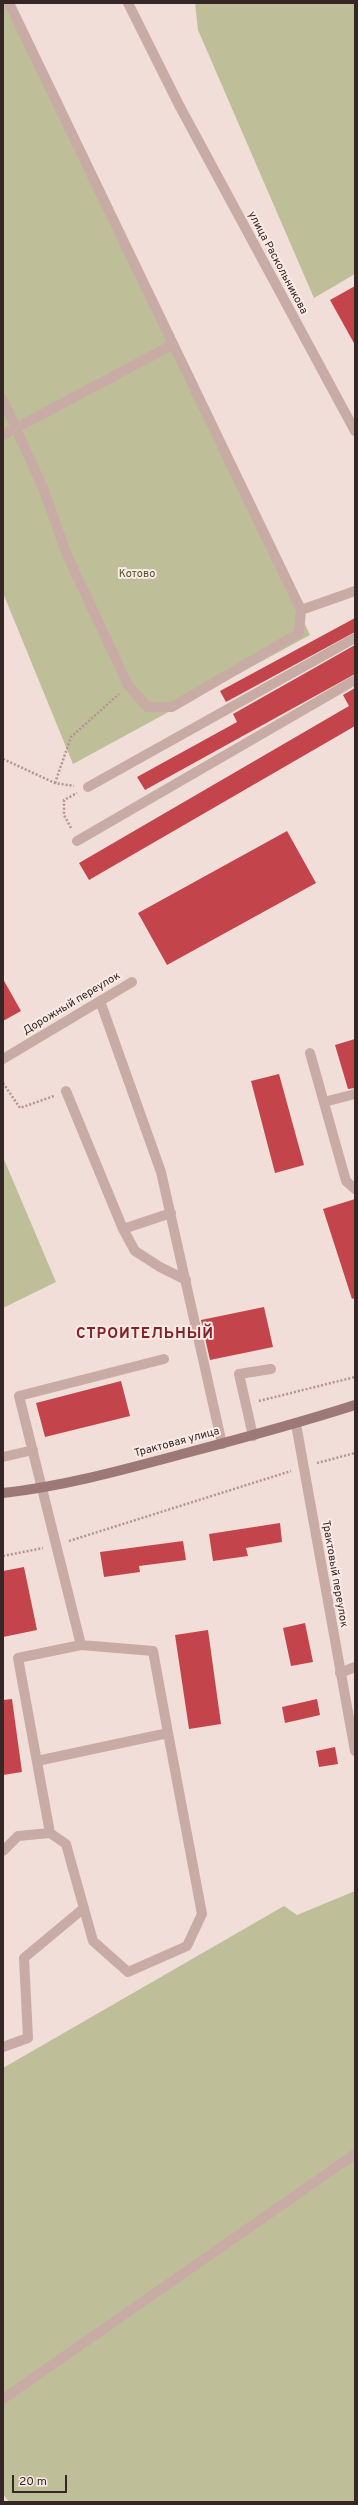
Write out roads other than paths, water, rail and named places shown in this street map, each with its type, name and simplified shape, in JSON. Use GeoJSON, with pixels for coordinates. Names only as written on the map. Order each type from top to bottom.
{"type":"FeatureCollection","features":[{"type":"Feature","properties":{"kind":"main road","name":"Трактовая улица"},"geometry":{"type":"LineString","coordinates":[[3,1493],[43,1488],[222,1444],[296,1424],[355,1404]]}},
{"type":"Feature","properties":{"kind":"street"},"geometry":{"type":"LineString","coordinates":[[3,400],[43,488],[67,555],[128,686],[147,707],[172,707],[299,633],[301,610],[172,345],[9,3]]}},
{"type":"Feature","properties":{"kind":"street","name":"улица Раскольникова"},"geometry":{"type":"LineString","coordinates":[[128,3],[179,105],[355,431]]}},
{"type":"Feature","properties":{"kind":"street"},"geometry":{"type":"LineString","coordinates":[[3,435],[172,345]]}},
{"type":"Feature","properties":{"kind":"street"},"geometry":{"type":"LineString","coordinates":[[301,610],[355,591]]}},
{"type":"Feature","properties":{"kind":"street"},"geometry":{"type":"LineString","coordinates":[[88,787],[355,638]]}},
{"type":"Feature","properties":{"kind":"street"},"geometry":{"type":"LineString","coordinates":[[77,841],[355,680]]}},
{"type":"Feature","properties":{"kind":"street","name":"Дорожный переулок"},"geometry":{"type":"LineString","coordinates":[[3,1059],[132,982]]}},
{"type":"Feature","properties":{"kind":"street"},"geometry":{"type":"LineString","coordinates":[[100,1001],[161,1172],[172,1213],[222,1444]]}},
{"type":"Feature","properties":{"kind":"street"},"geometry":{"type":"LineString","coordinates":[[310,1053],[346,1181],[355,1189]]}},
{"type":"Feature","properties":{"kind":"street"},"geometry":{"type":"LineString","coordinates":[[66,1091],[123,1229],[136,1251],[160,1267],[186,1280]]}},
{"type":"Feature","properties":{"kind":"street"},"geometry":{"type":"LineString","coordinates":[[324,1102],[355,1094]]}},
{"type":"Feature","properties":{"kind":"street"},"geometry":{"type":"LineString","coordinates":[[123,1229],[172,1213]]}},
{"type":"Feature","properties":{"kind":"street"},"geometry":{"type":"LineString","coordinates":[[81,1645],[19,1396],[164,1359]]}},
{"type":"Feature","properties":{"kind":"street"},"geometry":{"type":"LineString","coordinates":[[252,1436],[239,1374],[271,1369]]}},
{"type":"Feature","properties":{"kind":"street","name":"Трактовый переулок"},"geometry":{"type":"LineString","coordinates":[[296,1424],[355,1751]]}},
{"type":"Feature","properties":{"kind":"street"},"geometry":{"type":"LineString","coordinates":[[3,1457],[33,1450]]}},
{"type":"Feature","properties":{"kind":"street"},"geometry":{"type":"LineString","coordinates":[[3,1851],[18,1836],[50,1833],[66,1844],[93,1941],[128,1972],[187,1946],[202,1914],[153,1651],[81,1645],[18,1658],[50,1833]]}},
{"type":"Feature","properties":{"kind":"street"},"geometry":{"type":"LineString","coordinates":[[340,1673],[355,1667]]}},
{"type":"Feature","properties":{"kind":"street"},"geometry":{"type":"LineString","coordinates":[[37,1761],[168,1733]]}},
{"type":"Feature","properties":{"kind":"street"},"geometry":{"type":"LineString","coordinates":[[3,2047],[28,2038],[24,1958],[84,1908]]}},
{"type":"Feature","properties":{"kind":"street"},"geometry":{"type":"LineString","coordinates":[[3,2399],[355,2154]]}},
{"type":"Feature","properties":{"kind":"district","name":"СТРОИТЕЛЬНЫЙ"},"geometry":{"type":"Point","coordinates":[145,1335]}},
{"type":"Feature","properties":{"kind":"park label","name":"Котово"},"geometry":{"type":"Point","coordinates":[137,575]}}]}
